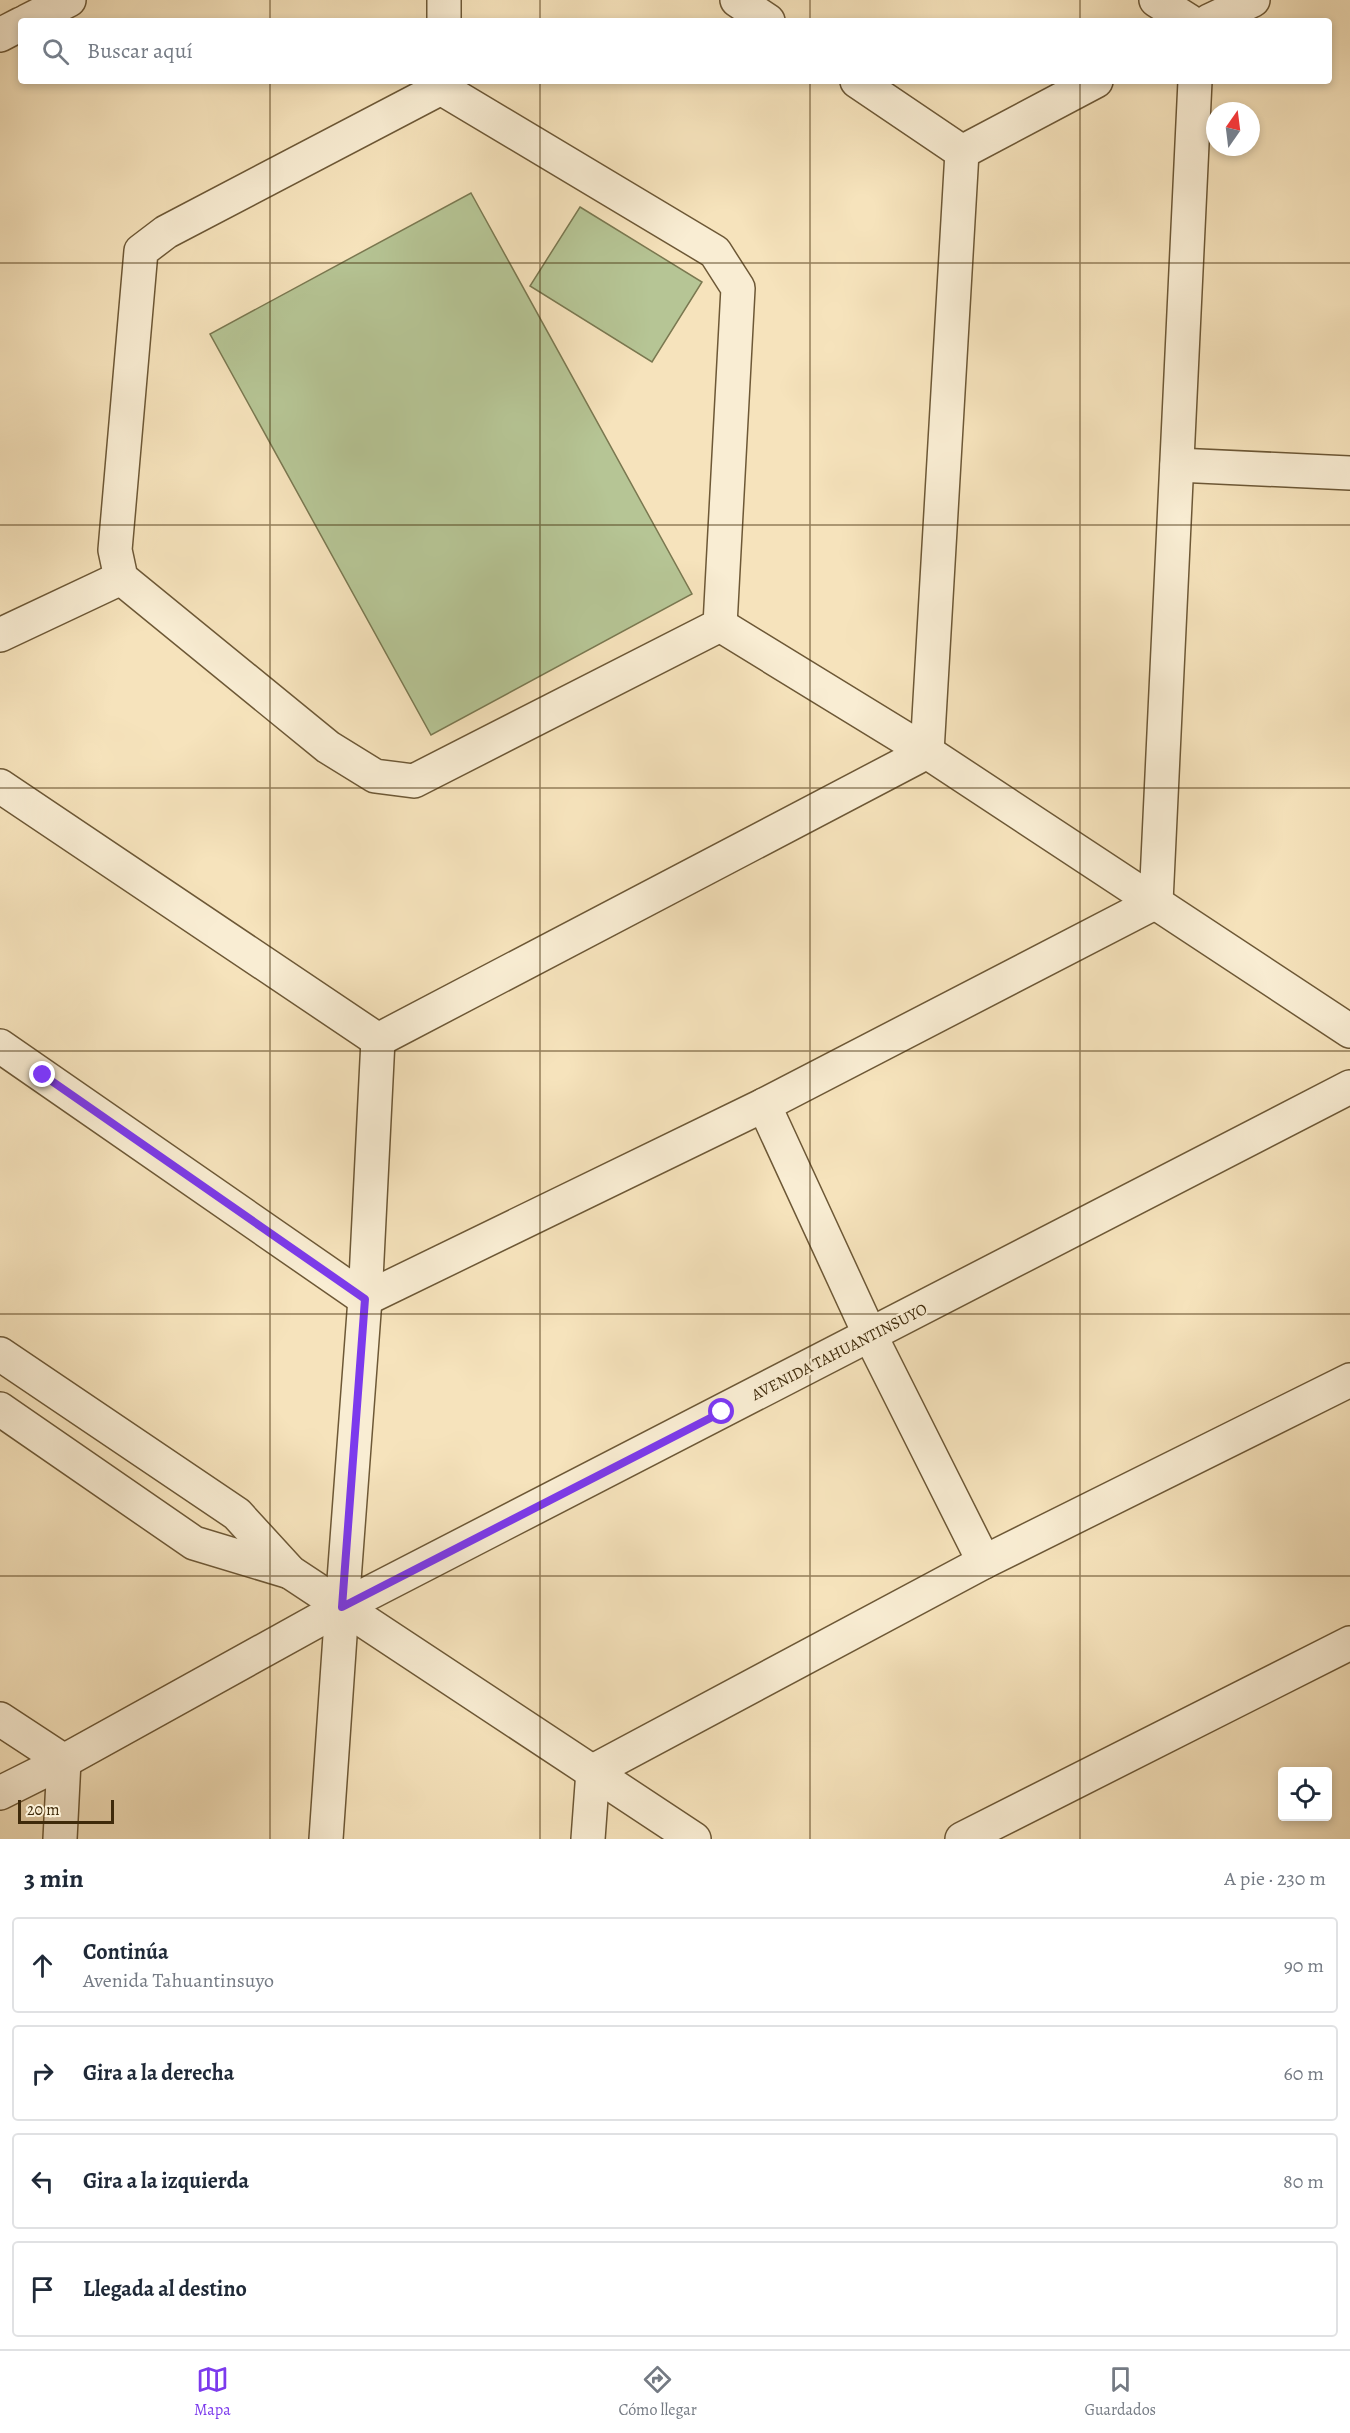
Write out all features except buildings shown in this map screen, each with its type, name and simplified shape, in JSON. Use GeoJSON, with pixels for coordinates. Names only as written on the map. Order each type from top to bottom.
{"type":"FeatureCollection","features":[{"type":"Feature","properties":{"kind":"street"},"geometry":{"type":"LineString","coordinates":[[33,18],[69,0]]}},
{"type":"Feature","properties":{"kind":"street"},"geometry":{"type":"LineString","coordinates":[[444,0],[444,18]]}},
{"type":"Feature","properties":{"kind":"street"},"geometry":{"type":"LineString","coordinates":[[737,0],[764,18]]}},
{"type":"Feature","properties":{"kind":"street"},"geometry":{"type":"LineString","coordinates":[[1156,0],[1184,18]]}},
{"type":"Feature","properties":{"kind":"street"},"geometry":{"type":"LineString","coordinates":[[1215,18],[1253,0]]}},
{"type":"Feature","properties":{"kind":"street"},"geometry":{"type":"LineString","coordinates":[[0,35],[18,26]]}},
{"type":"Feature","properties":{"kind":"street"},"geometry":{"type":"LineString","coordinates":[[442,84],[715,252],[738,288],[720,625],[414,781],[375,776],[328,747],[121,578],[115,550],[141,251],[166,232],[442,84]]}},
{"type":"Feature","properties":{"kind":"street"},"geometry":{"type":"LineString","coordinates":[[861,84],[962,152]]}},
{"type":"Feature","properties":{"kind":"street"},"geometry":{"type":"LineString","coordinates":[[962,152],[1090,84]]}},
{"type":"Feature","properties":{"kind":"street"},"geometry":{"type":"LineString","coordinates":[[1156,902],[1196,84]]}},
{"type":"Feature","properties":{"kind":"street"},"geometry":{"type":"LineString","coordinates":[[927,752],[962,152]]}},
{"type":"Feature","properties":{"kind":"street"},"geometry":{"type":"LineString","coordinates":[[1177,465],[1350,473]]}},
{"type":"Feature","properties":{"kind":"street"},"geometry":{"type":"LineString","coordinates":[[0,635],[121,578]]}},
{"type":"Feature","properties":{"kind":"street"},"geometry":{"type":"LineString","coordinates":[[720,625],[927,752],[1350,1031]]}},
{"type":"Feature","properties":{"kind":"street"},"geometry":{"type":"LineString","coordinates":[[378,1040],[927,752]]}},
{"type":"Feature","properties":{"kind":"street"},"geometry":{"type":"LineString","coordinates":[[0,786],[378,1040]]}},
{"type":"Feature","properties":{"kind":"street"},"geometry":{"type":"LineString","coordinates":[[365,1299],[764,1105],[1156,902]]}},
{"type":"Feature","properties":{"kind":"street"},"geometry":{"type":"LineString","coordinates":[[326,1839],[365,1299],[378,1040]]}},
{"type":"Feature","properties":{"kind":"street"},"geometry":{"type":"LineString","coordinates":[[2,1050],[365,1299]]}},
{"type":"Feature","properties":{"kind":"street","name":"AVENIDA TAHUANTINSUYO"},"geometry":{"type":"LineString","coordinates":[[0,1793],[64,1761],[342,1607],[1350,1087]]}},
{"type":"Feature","properties":{"kind":"street"},"geometry":{"type":"LineString","coordinates":[[764,1105],[870,1335],[984,1562]]}},
{"type":"Feature","properties":{"kind":"street"},"geometry":{"type":"LineString","coordinates":[[0,1354],[237,1514],[290,1572],[694,1839]]}},
{"type":"Feature","properties":{"kind":"street"},"geometry":{"type":"LineString","coordinates":[[593,1771],[984,1562],[1350,1380]]}},
{"type":"Feature","properties":{"kind":"street"},"geometry":{"type":"LineString","coordinates":[[0,1409],[194,1543],[290,1572]]}},
{"type":"Feature","properties":{"kind":"street"},"geometry":{"type":"LineString","coordinates":[[962,1839],[1350,1643]]}},
{"type":"Feature","properties":{"kind":"street"},"geometry":{"type":"LineString","coordinates":[[0,1719],[64,1761],[60,1839]]}},
{"type":"Feature","properties":{"kind":"street"},"geometry":{"type":"LineString","coordinates":[[588,1839],[593,1771]]}},
{"type":"Feature","properties":{"kind":"green space"},"geometry":{"type":"Polygon","coordinates":[[[471,193],[692,594],[431,735],[210,334],[471,193]]]}},
{"type":"Feature","properties":{"kind":"green space"},"geometry":{"type":"Polygon","coordinates":[[[580,207],[702,282],[652,362],[530,286],[580,207]]]}},
{"type":"Feature","properties":{"kind":"route"},"geometry":{"type":"LineString","coordinates":[[43,1075],[365,1299],[342,1607],[722,1412]]}}]}
